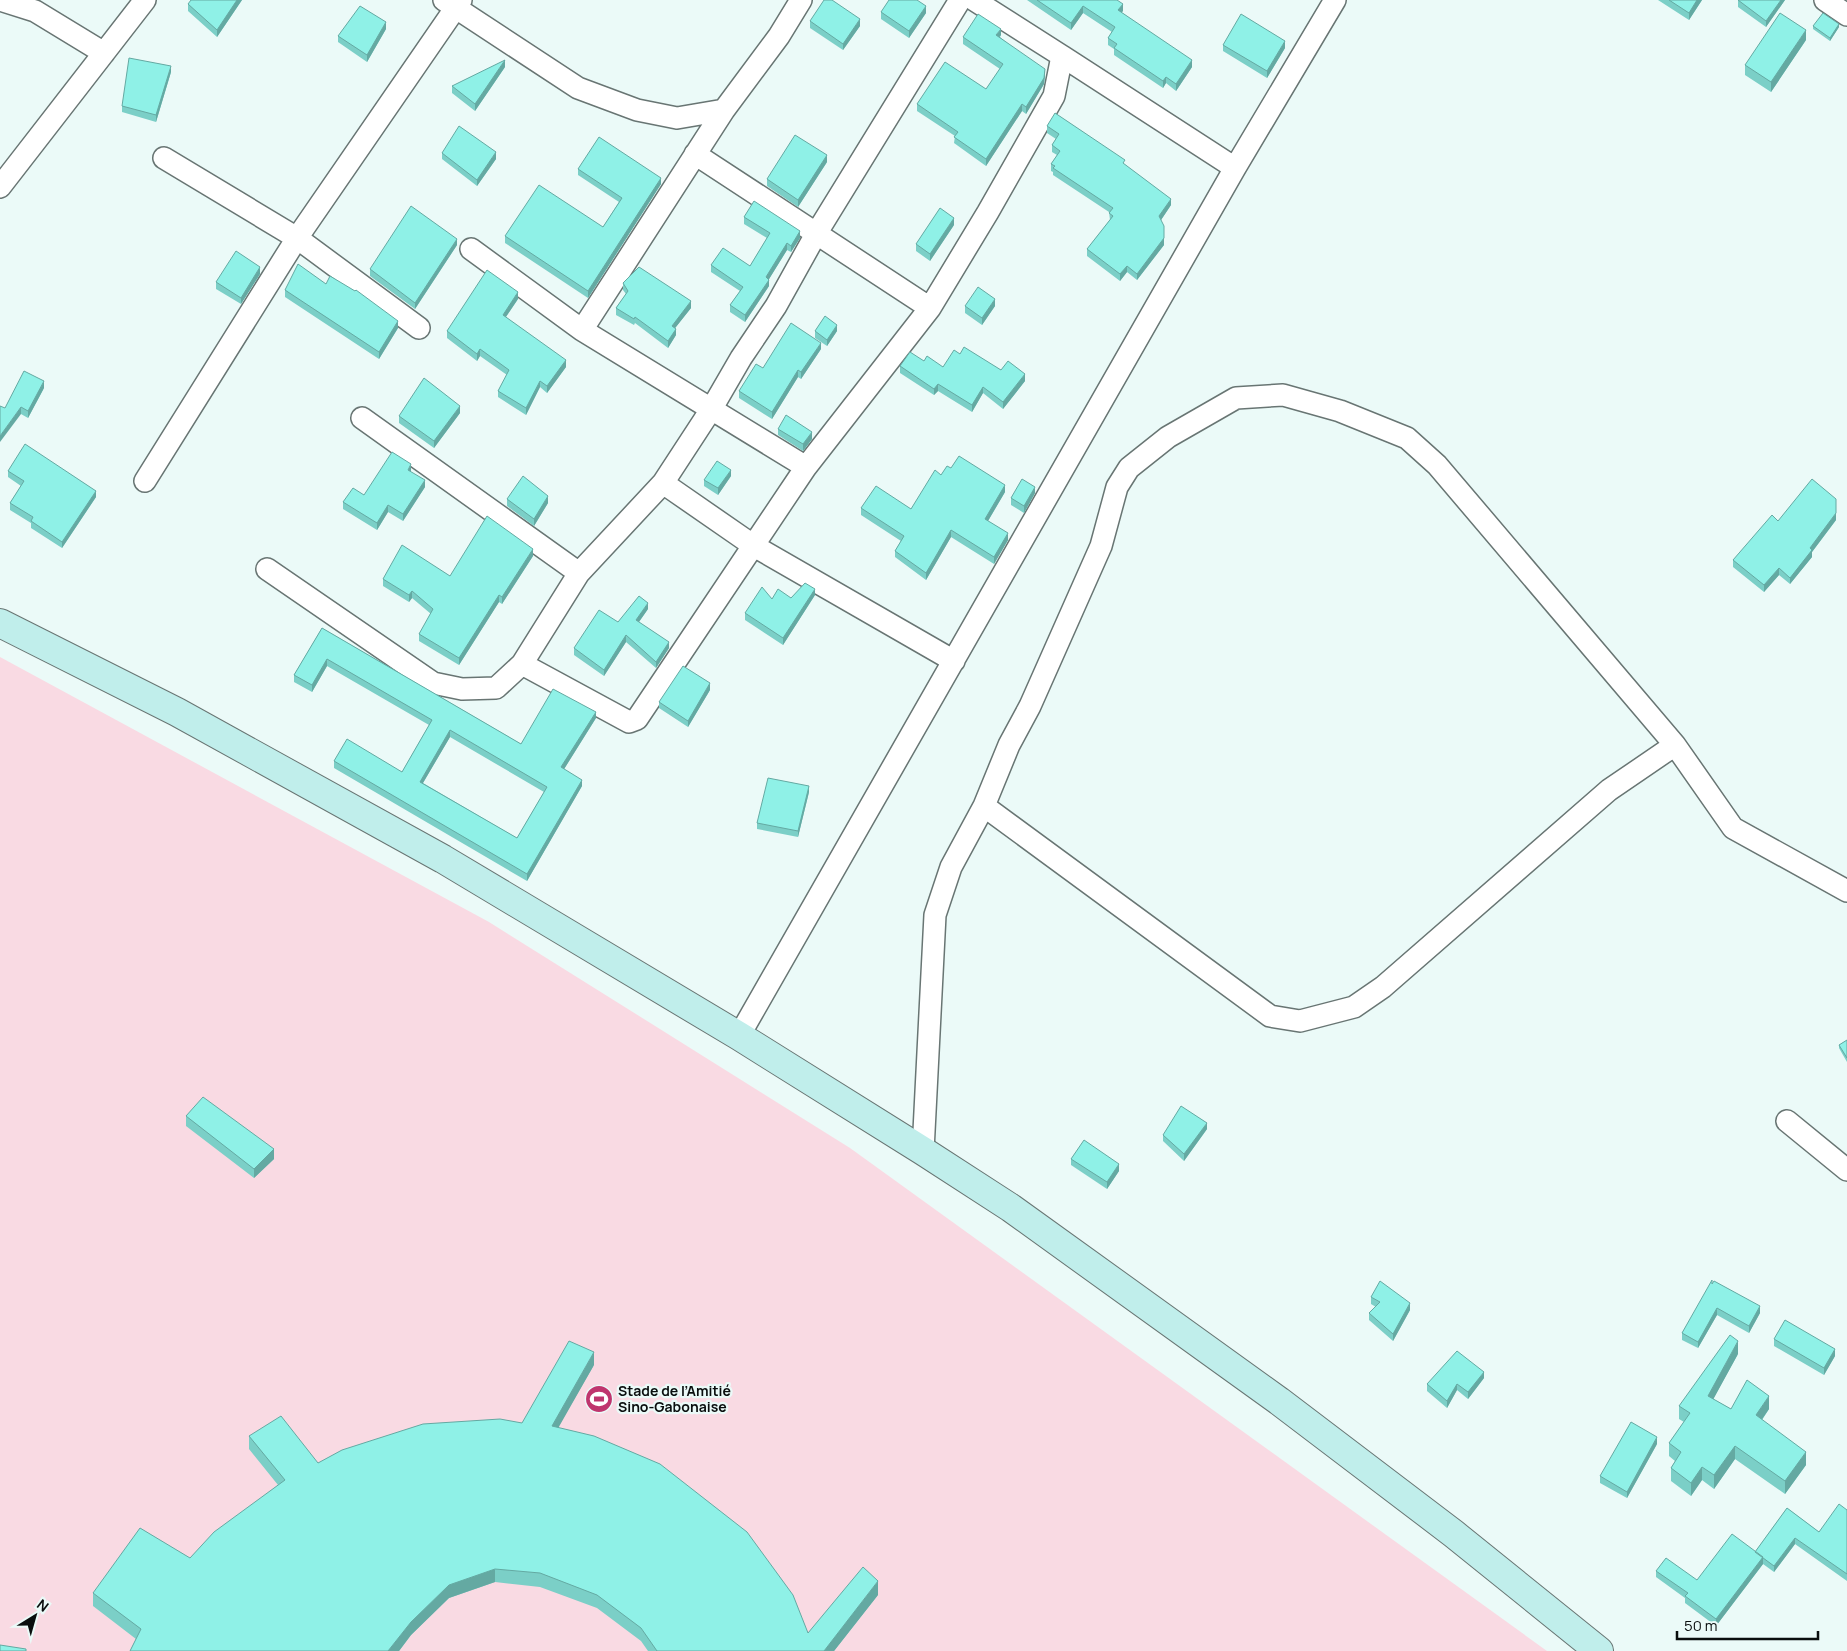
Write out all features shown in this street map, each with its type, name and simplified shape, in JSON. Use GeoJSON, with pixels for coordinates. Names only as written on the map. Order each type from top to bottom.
{"type":"FeatureCollection","features":[{"type":"Feature","properties":{"kind":"main road"},"geometry":{"type":"LineString","coordinates":[[0,623],[177,712],[444,859],[739,1036],[924,1150],[1011,1208],[1279,1401],[1454,1534],[1598,1651]]}},
{"type":"Feature","properties":{"kind":"street"},"geometry":{"type":"LineString","coordinates":[[0,0],[35,11],[104,53]]}},
{"type":"Feature","properties":{"kind":"street"},"geometry":{"type":"LineString","coordinates":[[0,187],[145,0]]}},
{"type":"Feature","properties":{"kind":"street"},"geometry":{"type":"LineString","coordinates":[[582,330],[724,110],[778,36],[801,0]]}},
{"type":"Feature","properties":{"kind":"street"},"geometry":{"type":"LineString","coordinates":[[267,569],[433,683],[462,689],[496,688],[522,664],[579,573],[663,483],[712,408],[740,358],[776,306],[816,234],[960,0]]}},
{"type":"Feature","properties":{"kind":"street"},"geometry":{"type":"LineString","coordinates":[[974,0],[1235,168]]}},
{"type":"Feature","properties":{"kind":"street"},"geometry":{"type":"LineString","coordinates":[[739,1036],[1235,168],[1335,0]]}},
{"type":"Feature","properties":{"kind":"street"},"geometry":{"type":"LineString","coordinates":[[1825,0],[1847,15]]}},
{"type":"Feature","properties":{"kind":"street"},"geometry":{"type":"LineString","coordinates":[[145,481],[298,238],[453,3],[578,88],[637,110],[677,118],[724,110]]}},
{"type":"Feature","properties":{"kind":"street"},"geometry":{"type":"LineString","coordinates":[[522,664],[629,722],[637,719],[806,467],[930,308],[988,212],[1054,96],[1062,56]]}},
{"type":"Feature","properties":{"kind":"street"},"geometry":{"type":"LineString","coordinates":[[695,154],[930,308]]}},
{"type":"Feature","properties":{"kind":"street"},"geometry":{"type":"LineString","coordinates":[[164,158],[298,238],[419,328]]}},
{"type":"Feature","properties":{"kind":"street"},"geometry":{"type":"LineString","coordinates":[[471,249],[582,330],[806,467]]}},
{"type":"Feature","properties":{"kind":"street"},"geometry":{"type":"LineString","coordinates":[[924,1150],[935,915],[951,867],[984,806],[1009,745],[1030,706],[1101,546],[1117,487],[1129,468],[1150,450],[1168,437],[1236,398],[1283,395],[1340,412],[1407,438],[1437,465],[1675,745],[1733,828],[1847,891]]}},
{"type":"Feature","properties":{"kind":"street"},"geometry":{"type":"LineString","coordinates":[[362,418],[579,573]]}},
{"type":"Feature","properties":{"kind":"street"},"geometry":{"type":"LineString","coordinates":[[663,483],[754,546],[954,661]]}},
{"type":"Feature","properties":{"kind":"street"},"geometry":{"type":"LineString","coordinates":[[984,806],[1270,1016],[1300,1021],[1354,1007],[1383,987],[1609,790],[1675,745]]}},
{"type":"Feature","properties":{"kind":"street"},"geometry":{"type":"LineString","coordinates":[[1787,1122],[1847,1170]]}},
{"type":"Feature","properties":{"kind":"shaded area","name":"Stade de l’Amitié Sino-Gabonaise"},"geometry":{"type":"Polygon","coordinates":[[[0,657],[489,922],[850,1148],[1547,1651],[0,1651],[0,657]]]}},
{"type":"Feature","properties":{"kind":"building"},"geometry":{"type":"Polygon","coordinates":[[[191,0],[237,0],[217,30],[188,4],[191,0]]]}},
{"type":"Feature","properties":{"kind":"building"},"geometry":{"type":"Polygon","coordinates":[[[824,0],[832,0],[860,19],[843,44],[810,21],[824,0]]]}},
{"type":"Feature","properties":{"kind":"building"},"geometry":{"type":"Polygon","coordinates":[[[889,0],[917,0],[926,6],[909,31],[881,12],[889,0]]]}},
{"type":"Feature","properties":{"kind":"building"},"geometry":{"type":"Polygon","coordinates":[[[1037,0],[1117,0],[1123,4],[1118,10],[1192,60],[1176,84],[1166,77],[1163,81],[1114,48],[1117,44],[1108,38],[1115,27],[1083,6],[1071,23],[1037,0]]]}},
{"type":"Feature","properties":{"kind":"building"},"geometry":{"type":"Polygon","coordinates":[[[1669,0],[1697,0],[1689,13],[1669,0]]]}},
{"type":"Feature","properties":{"kind":"building"},"geometry":{"type":"Polygon","coordinates":[[[1738,0],[1781,0],[1766,21],[1738,0]]]}},
{"type":"Feature","properties":{"kind":"building"},"geometry":{"type":"Polygon","coordinates":[[[360,6],[386,22],[367,55],[338,36],[360,6]]]}},
{"type":"Feature","properties":{"kind":"building"},"geometry":{"type":"Polygon","coordinates":[[[1780,13],[1806,30],[1771,82],[1745,65],[1780,13]]]}},
{"type":"Feature","properties":{"kind":"building"},"geometry":{"type":"Polygon","coordinates":[[[1823,13],[1839,24],[1830,38],[1813,26],[1823,13]]]}},
{"type":"Feature","properties":{"kind":"building"},"geometry":{"type":"Polygon","coordinates":[[[978,14],[1001,29],[996,35],[1045,69],[1044,78],[1026,107],[1022,104],[986,159],[954,137],[958,132],[917,104],[945,62],[986,89],[1003,64],[963,37],[978,14]]]}},
{"type":"Feature","properties":{"kind":"building"},"geometry":{"type":"Polygon","coordinates":[[[1241,14],[1285,41],[1267,71],[1223,45],[1241,14]]]}},
{"type":"Feature","properties":{"kind":"building"},"geometry":{"type":"Polygon","coordinates":[[[129,58],[171,66],[156,115],[122,106],[129,58]]]}},
{"type":"Feature","properties":{"kind":"building"},"geometry":{"type":"Polygon","coordinates":[[[505,60],[475,104],[452,86],[505,60]]]}},
{"type":"Feature","properties":{"kind":"building"},"geometry":{"type":"Polygon","coordinates":[[[1055,113],[1125,160],[1123,163],[1171,199],[1159,216],[1164,226],[1164,238],[1137,274],[1127,266],[1120,274],[1087,249],[1113,216],[1109,213],[1113,208],[1053,168],[1055,166],[1051,164],[1060,151],[1052,145],[1059,134],[1047,126],[1055,113]]]}},
{"type":"Feature","properties":{"kind":"building"},"geometry":{"type":"Polygon","coordinates":[[[459,126],[496,152],[477,180],[442,153],[459,126]]]}},
{"type":"Feature","properties":{"kind":"building"},"geometry":{"type":"Polygon","coordinates":[[[795,135],[827,155],[798,200],[767,179],[795,135]]]}},
{"type":"Feature","properties":{"kind":"building"},"geometry":{"type":"Polygon","coordinates":[[[599,137],[661,178],[588,291],[505,236],[539,185],[603,227],[622,198],[578,169],[599,137]]]}},
{"type":"Feature","properties":{"kind":"building"},"geometry":{"type":"Polygon","coordinates":[[[754,201],[800,231],[791,246],[787,243],[766,277],[769,280],[745,315],[730,305],[743,287],[711,265],[723,248],[750,266],[770,233],[744,217],[754,201]]]}},
{"type":"Feature","properties":{"kind":"building"},"geometry":{"type":"Polygon","coordinates":[[[411,206],[457,239],[415,303],[370,269],[411,206]]]}},
{"type":"Feature","properties":{"kind":"building"},"geometry":{"type":"Polygon","coordinates":[[[940,208],[954,218],[930,254],[916,244],[940,208]]]}},
{"type":"Feature","properties":{"kind":"building"},"geometry":{"type":"Polygon","coordinates":[[[236,251],[260,267],[241,298],[216,282],[236,251]]]}},
{"type":"Feature","properties":{"kind":"building"},"geometry":{"type":"Polygon","coordinates":[[[298,264],[326,284],[330,276],[356,290],[398,321],[379,352],[285,290],[298,264]]]}},
{"type":"Feature","properties":{"kind":"building"},"geometry":{"type":"Polygon","coordinates":[[[639,267],[691,301],[672,326],[676,329],[668,341],[635,317],[634,319],[616,308],[628,291],[623,283],[639,267]]]}},
{"type":"Feature","properties":{"kind":"building"},"geometry":{"type":"Polygon","coordinates":[[[487,270],[518,292],[503,315],[566,360],[547,386],[540,381],[526,408],[498,391],[509,370],[480,349],[477,354],[447,331],[487,270]]]}},
{"type":"Feature","properties":{"kind":"building"},"geometry":{"type":"Polygon","coordinates":[[[978,287],[995,299],[982,318],[965,306],[978,287]]]}},
{"type":"Feature","properties":{"kind":"building"},"geometry":{"type":"Polygon","coordinates":[[[825,316],[837,325],[827,340],[815,331],[825,316]]]}},
{"type":"Feature","properties":{"kind":"building"},"geometry":{"type":"Polygon","coordinates":[[[791,323],[821,343],[801,372],[798,370],[772,412],[739,391],[756,364],[763,368],[791,323]]]}},
{"type":"Feature","properties":{"kind":"building"},"geometry":{"type":"Polygon","coordinates":[[[964,347],[1001,370],[1008,361],[1025,374],[1003,402],[983,387],[972,405],[938,384],[934,389],[900,366],[910,352],[924,361],[927,356],[943,367],[954,350],[960,354],[964,347]]]}},
{"type":"Feature","properties":{"kind":"building"},"geometry":{"type":"Polygon","coordinates":[[[24,371],[44,381],[28,411],[21,407],[0,436],[0,406],[5,408],[24,371]]]}},
{"type":"Feature","properties":{"kind":"building"},"geometry":{"type":"Polygon","coordinates":[[[424,378],[460,406],[434,441],[399,416],[424,378]]]}},
{"type":"Feature","properties":{"kind":"building"},"geometry":{"type":"Polygon","coordinates":[[[786,415],[812,432],[803,444],[778,429],[786,415]]]}},
{"type":"Feature","properties":{"kind":"building"},"geometry":{"type":"Polygon","coordinates":[[[25,444],[96,491],[62,542],[31,521],[33,517],[10,503],[24,481],[8,471],[25,444]]]}},
{"type":"Feature","properties":{"kind":"building"},"geometry":{"type":"Polygon","coordinates":[[[392,452],[411,464],[408,470],[425,480],[403,514],[388,505],[377,523],[343,502],[353,488],[364,495],[392,452]]]}},
{"type":"Feature","properties":{"kind":"building"},"geometry":{"type":"Polygon","coordinates":[[[959,456],[1005,485],[985,519],[1008,533],[994,557],[951,530],[926,573],[895,551],[904,536],[861,508],[876,486],[911,509],[935,470],[941,475],[947,466],[951,468],[959,456]]]}},
{"type":"Feature","properties":{"kind":"building"},"geometry":{"type":"Polygon","coordinates":[[[717,461],[731,470],[718,488],[704,480],[717,461]]]}},
{"type":"Feature","properties":{"kind":"building"},"geometry":{"type":"Polygon","coordinates":[[[523,476],[548,496],[534,519],[507,499],[523,476]]]}},
{"type":"Feature","properties":{"kind":"building"},"geometry":{"type":"Polygon","coordinates":[[[1022,479],[1035,487],[1024,506],[1011,498],[1022,479]]]}},
{"type":"Feature","properties":{"kind":"building"},"geometry":{"type":"Polygon","coordinates":[[[1812,479],[1836,499],[1836,513],[1810,548],[1812,550],[1790,578],[1779,568],[1764,585],[1733,560],[1772,515],[1778,521],[1812,479]]]}},
{"type":"Feature","properties":{"kind":"building"},"geometry":{"type":"Polygon","coordinates":[[[487,516],[533,549],[502,597],[499,595],[459,658],[419,634],[433,609],[412,591],[409,595],[383,579],[402,545],[450,576],[487,516]]]}},
{"type":"Feature","properties":{"kind":"building"},"geometry":{"type":"Polygon","coordinates":[[[805,583],[815,589],[783,638],[745,613],[762,587],[772,599],[778,589],[791,598],[805,583]]]}},
{"type":"Feature","properties":{"kind":"building"},"geometry":{"type":"Polygon","coordinates":[[[639,596],[648,603],[636,620],[669,642],[656,662],[626,635],[604,670],[574,648],[599,610],[618,622],[639,596]]]}},
{"type":"Feature","properties":{"kind":"building"},"geometry":{"type":"Polygon","coordinates":[[[322,628],[521,744],[553,689],[596,712],[561,767],[582,780],[527,874],[334,761],[347,739],[402,772],[432,720],[327,659],[312,685],[294,675],[322,628]],[[450,730],[420,782],[517,838],[547,787],[450,730]]]}},
{"type":"Feature","properties":{"kind":"building"},"geometry":{"type":"Polygon","coordinates":[[[683,666],[710,683],[688,721],[659,702],[683,666]]]}},
{"type":"Feature","properties":{"kind":"building"},"geometry":{"type":"Polygon","coordinates":[[[768,778],[809,786],[798,831],[757,823],[768,778]]]}},
{"type":"Feature","properties":{"kind":"building"},"geometry":{"type":"Polygon","coordinates":[[[1847,1040],[1847,1058],[1839,1045],[1847,1040]]]}},
{"type":"Feature","properties":{"kind":"building"},"geometry":{"type":"Polygon","coordinates":[[[203,1097],[274,1149],[254,1169],[186,1116],[203,1097]]]}},
{"type":"Feature","properties":{"kind":"building"},"geometry":{"type":"Polygon","coordinates":[[[1181,1106],[1207,1123],[1184,1154],[1163,1135],[1181,1106]]]}},
{"type":"Feature","properties":{"kind":"building"},"geometry":{"type":"Polygon","coordinates":[[[1084,1140],[1119,1164],[1107,1182],[1071,1159],[1084,1140]]]}},
{"type":"Feature","properties":{"kind":"building"},"geometry":{"type":"Polygon","coordinates":[[[1712,1280],[1712,1284],[1714,1281],[1760,1306],[1749,1326],[1717,1308],[1698,1342],[1682,1333],[1712,1280]]]}},
{"type":"Feature","properties":{"kind":"building"},"geometry":{"type":"Polygon","coordinates":[[[1380,1281],[1410,1303],[1393,1334],[1369,1313],[1380,1302],[1371,1297],[1380,1281]]]}},
{"type":"Feature","properties":{"kind":"building"},"geometry":{"type":"Polygon","coordinates":[[[1785,1320],[1835,1349],[1824,1368],[1774,1339],[1785,1320]]]}},
{"type":"Feature","properties":{"kind":"building"},"geometry":{"type":"Polygon","coordinates":[[[1730,1335],[1738,1341],[1708,1396],[1731,1409],[1747,1380],[1769,1396],[1756,1415],[1806,1452],[1785,1481],[1735,1446],[1714,1475],[1702,1467],[1691,1483],[1671,1468],[1681,1452],[1669,1443],[1690,1413],[1679,1406],[1730,1335]]]}},
{"type":"Feature","properties":{"kind":"building"},"geometry":{"type":"Polygon","coordinates":[[[569,1341],[594,1352],[552,1426],[594,1436],[660,1464],[747,1532],[793,1595],[808,1633],[863,1567],[878,1581],[824,1651],[657,1651],[641,1628],[597,1595],[540,1573],[495,1569],[449,1585],[411,1622],[388,1651],[130,1651],[141,1629],[93,1593],[140,1528],[190,1558],[214,1532],[285,1480],[249,1436],[281,1416],[318,1463],[342,1450],[423,1424],[500,1419],[522,1423],[569,1341]]]}},
{"type":"Feature","properties":{"kind":"building"},"geometry":{"type":"Polygon","coordinates":[[[1457,1351],[1484,1372],[1468,1392],[1457,1384],[1447,1401],[1427,1384],[1457,1351]]]}},
{"type":"Feature","properties":{"kind":"building"},"geometry":{"type":"Polygon","coordinates":[[[1631,1422],[1657,1437],[1627,1492],[1600,1476],[1631,1422]]]}},
{"type":"Feature","properties":{"kind":"building"},"geometry":{"type":"Polygon","coordinates":[[[1839,1504],[1847,1510],[1847,1574],[1795,1538],[1774,1566],[1755,1552],[1787,1508],[1819,1532],[1839,1504]]]}},
{"type":"Feature","properties":{"kind":"building"},"geometry":{"type":"Polygon","coordinates":[[[1732,1534],[1763,1557],[1716,1619],[1685,1596],[1688,1593],[1656,1571],[1666,1558],[1697,1580],[1732,1534]]]}},
{"type":"Feature","properties":{"kind":"building"},"geometry":{"type":"Polygon","coordinates":[[[0,1645],[26,1649],[26,1651],[0,1651],[0,1645]]]}},
{"type":"Feature","properties":{"kind":"place","name":"Stade de l’Amitié Sino-Gabonaise"},"geometry":{"type":"Point","coordinates":[599,1399]}}]}
